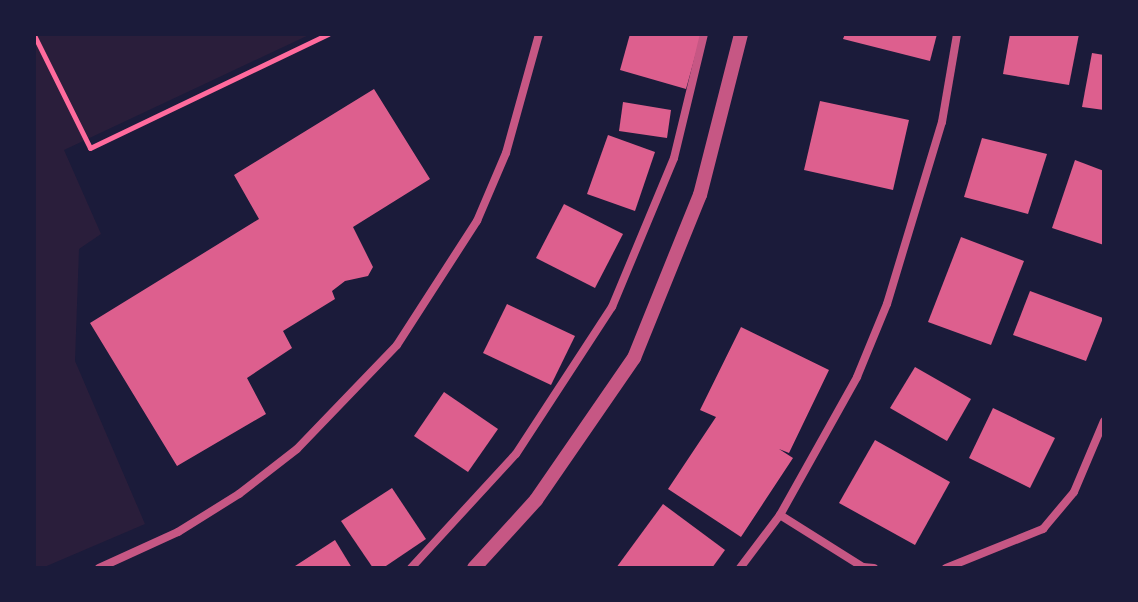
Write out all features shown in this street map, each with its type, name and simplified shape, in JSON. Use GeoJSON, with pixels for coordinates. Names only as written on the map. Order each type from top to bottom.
{"type":"FeatureCollection","features":[{"type":"Feature","properties":{"kind":"street"},"geometry":{"type":"LineString","coordinates":[[99,568],[178,532],[239,494],[339,409],[397,345],[477,221],[506,153],[539,34]]}},
{"type":"Feature","properties":{"kind":"street"},"geometry":{"type":"LineString","coordinates":[[411,568],[516,454],[612,307],[674,158],[704,34]]}},
{"type":"Feature","properties":{"kind":"street"},"geometry":{"type":"LineString","coordinates":[[474,568],[553,477],[634,358],[700,195],[741,34]]}},
{"type":"Feature","properties":{"kind":"street"},"geometry":{"type":"LineString","coordinates":[[740,568],[780,515],[857,377],[887,304],[942,122],[957,34]]}},
{"type":"Feature","properties":{"kind":"street"},"geometry":{"type":"LineString","coordinates":[[946,568],[1043,529],[1074,492],[1104,421]]}},
{"type":"Feature","properties":{"kind":"street"},"geometry":{"type":"LineString","coordinates":[[780,515],[874,568]]}},
{"type":"Feature","properties":{"kind":"path"},"geometry":{"type":"LineString","coordinates":[[34,35],[90,148],[328,34]]}},
{"type":"Feature","properties":{"kind":"shaded area"},"geometry":{"type":"Polygon","coordinates":[[[34,34],[311,34],[64,150],[101,234],[79,249],[75,361],[145,524],[42,568],[34,568],[34,34]]]}},
{"type":"Feature","properties":{"kind":"building"},"geometry":{"type":"Polygon","coordinates":[[[630,34],[701,35],[686,89],[620,70],[630,34]]]}},
{"type":"Feature","properties":{"kind":"building"},"geometry":{"type":"Polygon","coordinates":[[[845,34],[937,34],[930,61],[843,39],[845,34]]]}},
{"type":"Feature","properties":{"kind":"building"},"geometry":{"type":"Polygon","coordinates":[[[1010,34],[1079,34],[1069,85],[1003,74],[1010,34]]]}},
{"type":"Feature","properties":{"kind":"building"},"geometry":{"type":"Polygon","coordinates":[[[1092,53],[1104,55],[1104,110],[1082,107],[1092,53]]]}},
{"type":"Feature","properties":{"kind":"building"},"geometry":{"type":"Polygon","coordinates":[[[374,89],[430,179],[353,227],[373,267],[368,276],[345,281],[332,291],[335,299],[283,331],[292,348],[247,378],[266,414],[177,466],[90,323],[259,219],[234,175],[374,89]]]}},
{"type":"Feature","properties":{"kind":"building"},"geometry":{"type":"Polygon","coordinates":[[[820,101],[909,120],[893,190],[804,170],[820,101]]]}},
{"type":"Feature","properties":{"kind":"building"},"geometry":{"type":"Polygon","coordinates":[[[623,102],[671,110],[667,138],[619,131],[623,102]]]}},
{"type":"Feature","properties":{"kind":"building"},"geometry":{"type":"Polygon","coordinates":[[[608,135],[655,152],[635,211],[587,194],[608,135]]]}},
{"type":"Feature","properties":{"kind":"building"},"geometry":{"type":"Polygon","coordinates":[[[982,138],[1047,154],[1028,214],[964,197],[982,138]]]}},
{"type":"Feature","properties":{"kind":"building"},"geometry":{"type":"Polygon","coordinates":[[[1075,160],[1104,171],[1104,245],[1052,228],[1075,160]]]}},
{"type":"Feature","properties":{"kind":"building"},"geometry":{"type":"Polygon","coordinates":[[[564,204],[623,234],[595,288],[536,258],[564,204]]]}},
{"type":"Feature","properties":{"kind":"building"},"geometry":{"type":"Polygon","coordinates":[[[961,237],[1024,261],[991,345],[928,322],[961,237]]]}},
{"type":"Feature","properties":{"kind":"building"},"geometry":{"type":"Polygon","coordinates":[[[1030,291],[1103,318],[1086,361],[1013,335],[1030,291]]]}},
{"type":"Feature","properties":{"kind":"building"},"geometry":{"type":"Polygon","coordinates":[[[507,304],[575,336],[551,385],[483,353],[507,304]]]}},
{"type":"Feature","properties":{"kind":"building"},"geometry":{"type":"Polygon","coordinates":[[[741,327],[829,370],[789,453],[779,449],[793,458],[741,537],[668,489],[716,417],[700,410],[741,327]]]}},
{"type":"Feature","properties":{"kind":"building"},"geometry":{"type":"Polygon","coordinates":[[[915,367],[971,399],[947,441],[890,408],[915,367]]]}},
{"type":"Feature","properties":{"kind":"building"},"geometry":{"type":"Polygon","coordinates":[[[444,392],[498,429],[468,472],[414,436],[444,392]]]}},
{"type":"Feature","properties":{"kind":"building"},"geometry":{"type":"Polygon","coordinates":[[[993,408],[1055,438],[1030,488],[969,458],[993,408]]]}},
{"type":"Feature","properties":{"kind":"building"},"geometry":{"type":"Polygon","coordinates":[[[875,440],[950,482],[915,545],[839,503],[875,440]]]}},
{"type":"Feature","properties":{"kind":"building"},"geometry":{"type":"Polygon","coordinates":[[[392,488],[426,539],[383,568],[373,568],[341,521],[392,488]]]}},
{"type":"Feature","properties":{"kind":"building"},"geometry":{"type":"Polygon","coordinates":[[[663,504],[725,550],[712,568],[616,568],[663,504]]]}},
{"type":"Feature","properties":{"kind":"building"},"geometry":{"type":"Polygon","coordinates":[[[335,540],[352,568],[292,568],[335,540]]]}}]}
